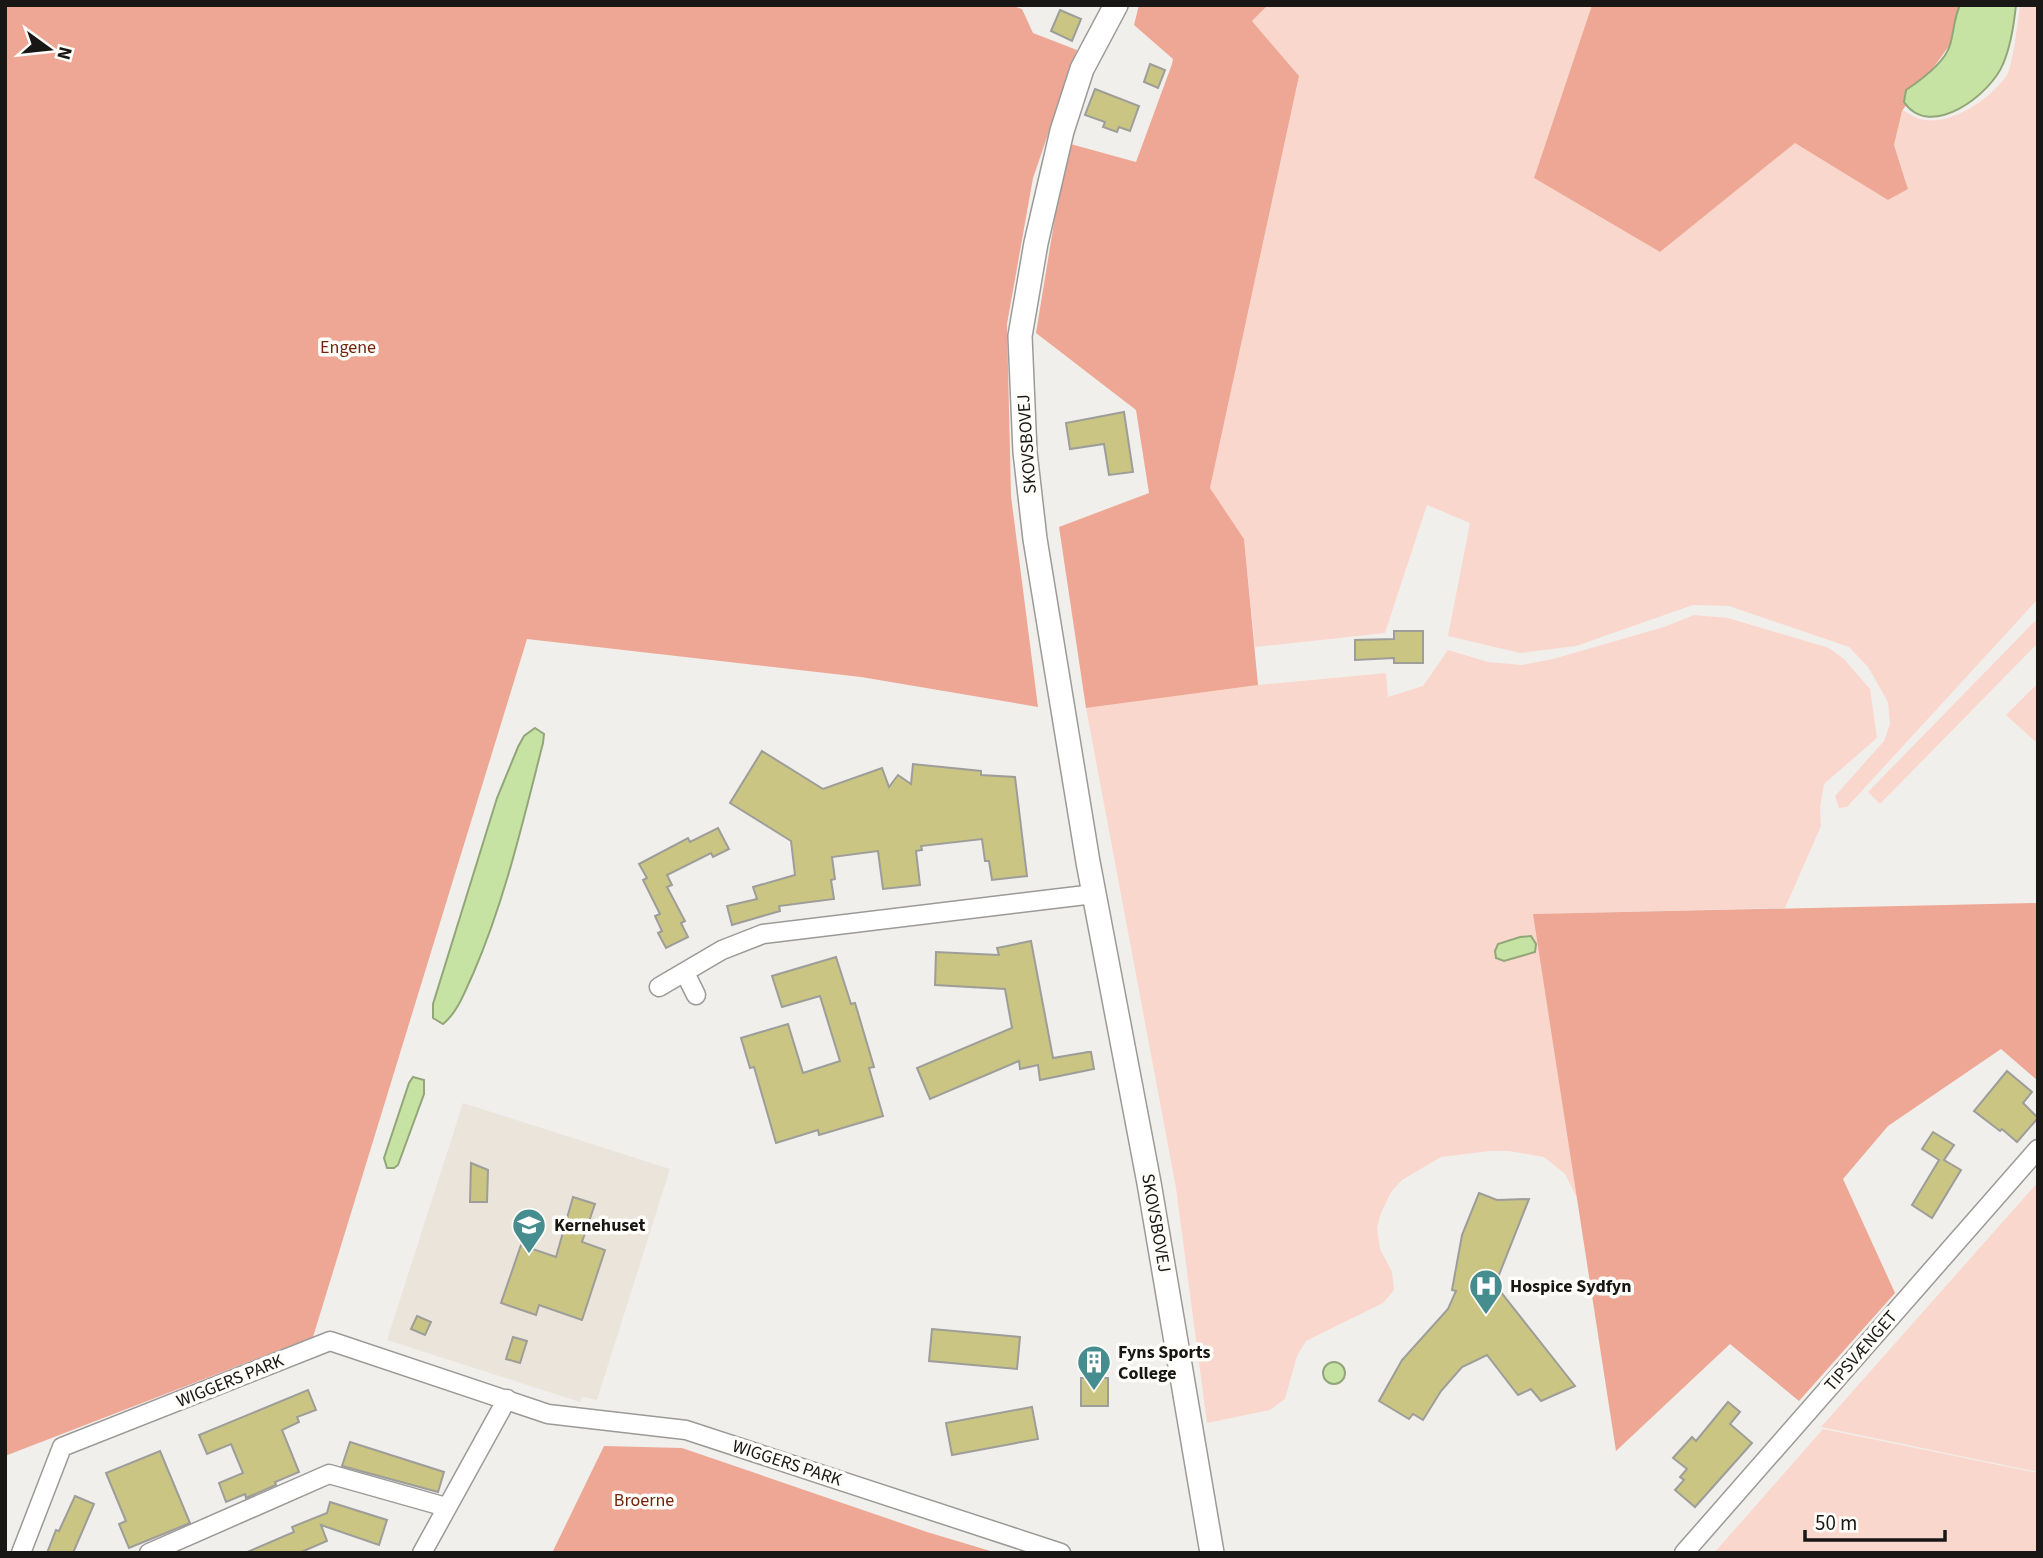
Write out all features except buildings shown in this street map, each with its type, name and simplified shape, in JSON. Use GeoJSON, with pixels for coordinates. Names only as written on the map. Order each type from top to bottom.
{"type":"FeatureCollection","features":[{"type":"Feature","properties":{"kind":"street","name":"SKOVSBOVEJ"},"geometry":{"type":"LineString","coordinates":[[1116,5],[1082,69],[1062,131],[1036,243],[1020,336],[1025,452],[1035,539],[1094,894],[1149,1183],[1212,1553]]}},
{"type":"Feature","properties":{"kind":"street"},"geometry":{"type":"LineString","coordinates":[[659,987],[722,950],[763,934],[1094,894]]}},
{"type":"Feature","properties":{"kind":"street"},"geometry":{"type":"LineString","coordinates":[[685,973],[696,995]]}},
{"type":"Feature","properties":{"kind":"street","name":"TIPSVÆNGET"},"geometry":{"type":"LineString","coordinates":[[1684,1553],[2038,1149]]}},
{"type":"Feature","properties":{"kind":"street","name":"WIGGERS PARK"},"geometry":{"type":"LineString","coordinates":[[21,1553],[62,1447],[330,1341],[548,1414],[686,1430],[1061,1553]]}},
{"type":"Feature","properties":{"kind":"street"},"geometry":{"type":"LineString","coordinates":[[422,1553],[508,1399]]}},
{"type":"Feature","properties":{"kind":"street"},"geometry":{"type":"LineString","coordinates":[[149,1553],[329,1474],[446,1507]]}},
{"type":"Feature","properties":{"kind":"shaded area"},"geometry":{"type":"Polygon","coordinates":[[[1268,5],[1592,5],[1534,178],[1660,252],[1795,142],[1888,200],[1908,188],[1894,145],[1902,110],[1917,118],[1941,119],[1967,110],[1990,94],[2009,70],[2020,5],[2038,5],[2038,599],[1847,807],[1839,808],[1835,796],[1884,741],[1890,724],[1888,702],[1868,667],[1849,647],[1729,606],[1693,605],[1576,646],[1520,653],[1448,636],[1470,523],[1427,505],[1385,633],[1255,647],[1244,539],[1210,488],[1299,76],[1252,21],[1268,5]]]}},
{"type":"Feature","properties":{"kind":"shaded area"},"geometry":{"type":"Polygon","coordinates":[[[1960,5],[2016,5],[2010,42],[2003,64],[1986,88],[1959,109],[1929,117],[1915,113],[1904,102],[1906,90],[1943,58],[1950,45],[1960,5]]]}},
{"type":"Feature","properties":{"kind":"shaded area"},"geometry":{"type":"Polygon","coordinates":[[[1694,615],[1728,618],[1829,648],[1844,659],[1870,689],[1877,738],[1824,784],[1820,807],[1821,826],[1785,908],[1534,914],[1577,1198],[1565,1174],[1544,1157],[1509,1151],[1441,1157],[1402,1180],[1391,1192],[1377,1227],[1380,1249],[1392,1272],[1394,1290],[1383,1303],[1306,1341],[1297,1356],[1285,1399],[1270,1410],[1207,1423],[1176,1188],[1086,708],[1258,685],[1386,673],[1388,697],[1423,686],[1448,650],[1488,662],[1522,665],[1553,659],[1664,627],[1694,615]]]}},
{"type":"Feature","properties":{"kind":"shaded area"},"geometry":{"type":"Polygon","coordinates":[[[2038,618],[2038,643],[1880,804],[1868,792],[2038,618]]]}},
{"type":"Feature","properties":{"kind":"shaded area"},"geometry":{"type":"Polygon","coordinates":[[[2038,683],[2038,744],[2006,715],[2038,683]]]}},
{"type":"Feature","properties":{"kind":"shaded area"},"geometry":{"type":"Polygon","coordinates":[[[535,728],[544,734],[543,743],[504,889],[467,987],[457,1007],[443,1024],[433,1018],[433,1004],[497,798],[518,747],[524,736],[535,728]]]}},
{"type":"Feature","properties":{"kind":"shaded area"},"geometry":{"type":"Polygon","coordinates":[[[1531,936],[1536,944],[1535,952],[1504,961],[1496,958],[1498,944],[1531,936]]]}},
{"type":"Feature","properties":{"kind":"shaded area"},"geometry":{"type":"Polygon","coordinates":[[[413,1077],[424,1080],[424,1094],[398,1165],[387,1168],[384,1158],[413,1077]]]}},
{"type":"Feature","properties":{"kind":"shaded area","name":"Kernehuset"},"geometry":{"type":"Polygon","coordinates":[[[463,1103],[670,1169],[597,1400],[583,1397],[580,1402],[387,1340],[463,1103]]]}},
{"type":"Feature","properties":{"kind":"shaded area"},"geometry":{"type":"Polygon","coordinates":[[[2038,1182],[2038,1472],[1821,1427],[2038,1182]]]}},
{"type":"Feature","properties":{"kind":"shaded area"},"geometry":{"type":"Polygon","coordinates":[[[1334,1362],[1342,1365],[1345,1373],[1342,1381],[1334,1384],[1326,1381],[1323,1373],[1326,1365],[1334,1362]]]}},
{"type":"Feature","properties":{"kind":"shaded area"},"geometry":{"type":"Polygon","coordinates":[[[1823,1429],[2038,1473],[2038,1553],[1714,1553],[1823,1429]]]}},
{"type":"Feature","properties":{"kind":"green space","name":"Engene"},"geometry":{"type":"Polygon","coordinates":[[[5,5],[1010,5],[1022,9],[1033,33],[1077,50],[1033,178],[1007,324],[1011,496],[1038,707],[861,677],[527,639],[313,1337],[5,1456],[5,5]]]}},
{"type":"Feature","properties":{"kind":"green space"},"geometry":{"type":"Polygon","coordinates":[[[1139,5],[1268,5],[1252,21],[1299,76],[1210,488],[1244,539],[1258,685],[1086,708],[1059,527],[1149,493],[1136,410],[1036,333],[1067,143],[1136,162],[1172,64],[1173,59],[1134,25],[1139,5]]]}},
{"type":"Feature","properties":{"kind":"green space"},"geometry":{"type":"Polygon","coordinates":[[[1592,5],[1959,5],[1957,35],[1902,111],[1894,145],[1908,189],[1888,200],[1795,143],[1660,252],[1534,178],[1592,5]]]}},
{"type":"Feature","properties":{"kind":"green space"},"geometry":{"type":"Polygon","coordinates":[[[2038,903],[2038,1081],[2001,1049],[1888,1126],[1843,1179],[1895,1293],[1799,1401],[1730,1344],[1616,1451],[1533,914],[2038,903]]]}},
{"type":"Feature","properties":{"kind":"green space","name":"Broerne"},"geometry":{"type":"Polygon","coordinates":[[[604,1446],[682,1448],[927,1532],[997,1553],[552,1553],[604,1446]]]}},
{"type":"Feature","properties":{"kind":"place","name":"Kernehuset"},"geometry":{"type":"Point","coordinates":[529,1255]}},
{"type":"Feature","properties":{"kind":"place","name":"Hospice Sydfyn"},"geometry":{"type":"Point","coordinates":[1486,1316]}},
{"type":"Feature","properties":{"kind":"place","name":"Fyns Sports College"},"geometry":{"type":"Point","coordinates":[1094,1392]}}]}
